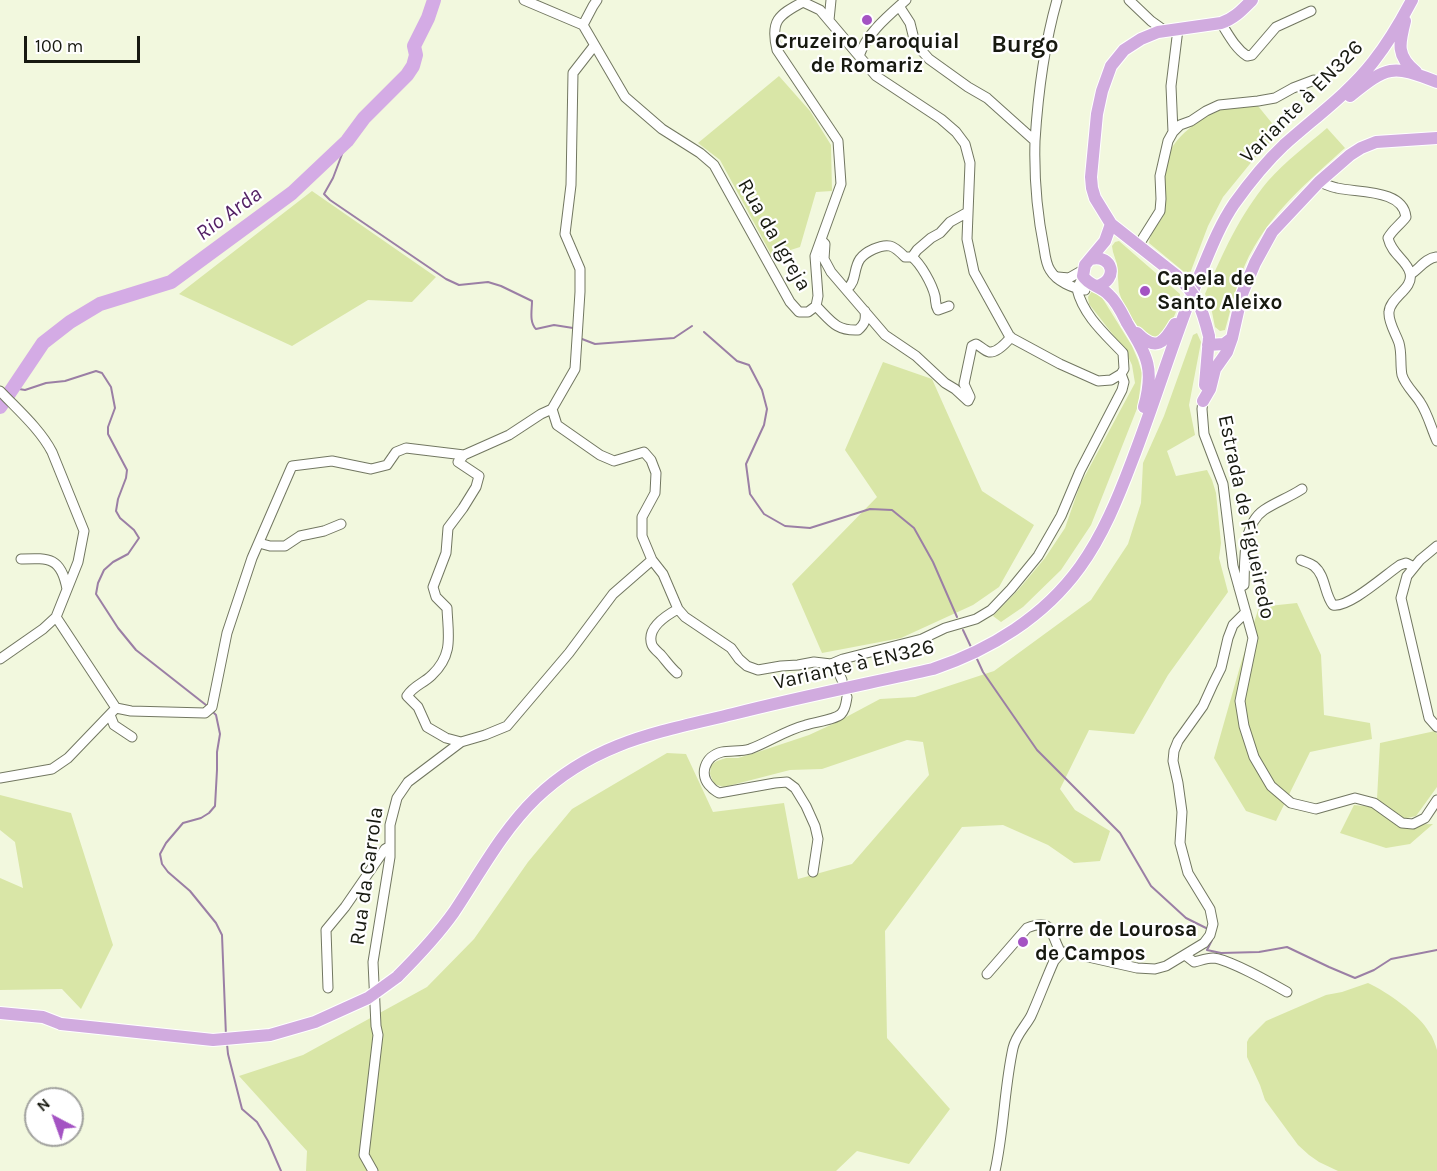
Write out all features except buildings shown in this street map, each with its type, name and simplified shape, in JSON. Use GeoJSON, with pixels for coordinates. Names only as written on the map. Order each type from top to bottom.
{"type":"FeatureCollection","features":[{"type":"Feature","properties":{"kind":"main road"},"geometry":{"type":"LineString","coordinates":[[1221,23],[1239,14],[1252,0]]}},
{"type":"Feature","properties":{"kind":"main road"},"geometry":{"type":"LineString","coordinates":[[1410,3],[1401,38],[1400,52],[1403,60],[1419,75]]}},
{"type":"Feature","properties":{"kind":"main road","name":"Variante à EN326"},"geometry":{"type":"LineString","coordinates":[[0,1022],[61,1024],[213,1040],[270,1035],[315,1022],[368,998],[397,977],[424,950],[453,912],[502,837],[535,799],[562,775],[591,757],[648,735],[933,669],[972,654],[999,640],[1024,623],[1050,601],[1080,567],[1097,540],[1114,506],[1212,246],[1233,206],[1257,173],[1282,147],[1373,62],[1410,3]]}},
{"type":"Feature","properties":{"kind":"main road","name":"Estrada de Figueiredo"},"geometry":{"type":"LineString","coordinates":[[1203,400],[1208,340],[1202,309],[1195,296],[1177,276],[1111,224],[1095,198],[1091,177],[1097,114],[1102,91],[1111,66],[1124,50],[1158,32],[1221,23]]}},
{"type":"Feature","properties":{"kind":"main road"},"geometry":{"type":"LineString","coordinates":[[1282,147],[1382,72],[1393,70],[1419,75],[1437,82]]}},
{"type":"Feature","properties":{"kind":"main road"},"geometry":{"type":"LineString","coordinates":[[1203,400],[1210,389],[1215,369],[1227,352],[1242,294],[1255,263],[1272,232],[1319,182],[1361,148],[1376,142],[1437,138]]}},
{"type":"Feature","properties":{"kind":"main road"},"geometry":{"type":"LineString","coordinates":[[1086,282],[1084,265],[1105,241],[1111,224]]}},
{"type":"Feature","properties":{"kind":"main road"},"geometry":{"type":"LineString","coordinates":[[1105,241],[1107,262],[1111,268],[1114,300]]}},
{"type":"Feature","properties":{"kind":"main road"},"geometry":{"type":"LineString","coordinates":[[1091,259],[1099,258],[1107,262]]}},
{"type":"Feature","properties":{"kind":"main road"},"geometry":{"type":"LineString","coordinates":[[1086,282],[1105,283],[1110,276]]}},
{"type":"Feature","properties":{"kind":"main road"},"geometry":{"type":"LineString","coordinates":[[1086,282],[1106,292],[1114,300],[1144,352],[1150,378],[1137,447]]}},
{"type":"Feature","properties":{"kind":"main road"},"geometry":{"type":"LineString","coordinates":[[1128,324],[1149,343],[1160,343],[1169,335],[1189,303]]}},
{"type":"Feature","properties":{"kind":"main road"},"geometry":{"type":"LineString","coordinates":[[1208,340],[1224,344],[1232,338]]}},
{"type":"Feature","properties":{"kind":"main road"},"geometry":{"type":"LineString","coordinates":[[0,1008],[19,1010],[43,1017]]}},
{"type":"Feature","properties":{"kind":"main road","name":"Variante à EN326"},"geometry":{"type":"LineString","coordinates":[[0,1013],[43,1017],[61,1024]]}},
{"type":"Feature","properties":{"kind":"street"},"geometry":{"type":"LineString","coordinates":[[524,0],[583,25],[597,0]]}},
{"type":"Feature","properties":{"kind":"street"},"geometry":{"type":"LineString","coordinates":[[829,20],[831,0]]}},
{"type":"Feature","properties":{"kind":"street"},"geometry":{"type":"LineString","coordinates":[[1057,0],[1042,70],[1035,141],[1041,233],[1050,270],[1056,277],[1070,286],[1086,282]]}},
{"type":"Feature","properties":{"kind":"street"},"geometry":{"type":"LineString","coordinates":[[1129,0],[1151,21],[1171,30],[1173,132]]}},
{"type":"Feature","properties":{"kind":"street","name":"Rua da Igreja"},"geometry":{"type":"LineString","coordinates":[[583,25],[625,97],[662,129],[714,165],[790,302],[799,312],[808,312],[816,306],[818,296],[815,256],[841,184],[838,141],[777,50],[774,37],[776,21],[787,10],[803,2],[820,10],[876,76],[941,119],[956,132],[965,144],[970,163],[967,239],[974,272],[1011,337]]}},
{"type":"Feature","properties":{"kind":"street"},"geometry":{"type":"LineString","coordinates":[[859,56],[863,44],[902,3],[915,43],[929,59],[987,98],[1035,141]]}},
{"type":"Feature","properties":{"kind":"street"},"geometry":{"type":"LineString","coordinates":[[1221,23],[1246,56],[1252,55],[1276,27],[1311,11]]}},
{"type":"Feature","properties":{"kind":"street"},"geometry":{"type":"LineString","coordinates":[[461,742],[446,738],[427,727],[418,707],[406,696],[411,689],[432,676],[445,658],[450,644],[447,608],[436,597],[432,586],[446,554],[448,528],[476,487],[479,476],[458,462],[464,455],[509,435],[552,409],[574,369],[580,270],[565,234],[571,185],[573,74],[594,46]]}},
{"type":"Feature","properties":{"kind":"street"},"geometry":{"type":"LineString","coordinates":[[1138,246],[1160,211],[1160,176],[1168,141],[1180,125],[1219,105],[1275,98],[1314,80]]}},
{"type":"Feature","properties":{"kind":"street"},"geometry":{"type":"LineString","coordinates":[[1319,182],[1338,188],[1365,191],[1400,202],[1406,217],[1401,224],[1392,229],[1388,238],[1391,249],[1406,264],[1411,274]]}},
{"type":"Feature","properties":{"kind":"street"},"geometry":{"type":"LineString","coordinates":[[912,257],[950,222],[968,212]]}},
{"type":"Feature","properties":{"kind":"street"},"geometry":{"type":"LineString","coordinates":[[821,240],[825,244],[824,259],[831,272],[885,335],[916,356],[945,383],[969,401],[970,397],[964,384],[968,374],[972,346],[976,344],[988,352],[993,352],[1011,337],[1060,364],[1098,381],[1111,380],[1121,374],[1124,369],[1123,353],[1082,305],[1086,282]]}},
{"type":"Feature","properties":{"kind":"street"},"geometry":{"type":"LineString","coordinates":[[847,289],[852,285],[860,259],[869,251],[889,245],[905,257],[912,257],[917,261],[935,295],[938,310],[949,306]]}},
{"type":"Feature","properties":{"kind":"street"},"geometry":{"type":"LineString","coordinates":[[1436,257],[1428,260],[1411,274],[1409,283],[1392,303],[1389,312],[1400,349],[1403,378],[1427,414],[1437,441]]}},
{"type":"Feature","properties":{"kind":"street"},"geometry":{"type":"LineString","coordinates":[[1056,277],[1086,282]]}},
{"type":"Feature","properties":{"kind":"street"},"geometry":{"type":"LineString","coordinates":[[816,306],[830,321],[840,328],[850,330],[858,330],[864,324],[865,310]]}},
{"type":"Feature","properties":{"kind":"street"},"geometry":{"type":"LineString","coordinates":[[552,409],[557,425],[600,455],[614,460],[644,452],[651,460],[656,473],[656,493],[642,517],[642,536],[652,560],[663,574],[678,609],[685,617],[731,648],[747,666],[758,670],[814,662],[831,664],[922,639],[945,628],[976,619],[991,610],[1038,556],[1061,516],[1080,471],[1122,390],[1124,382],[1121,374]]}},
{"type":"Feature","properties":{"kind":"street"},"geometry":{"type":"LineString","coordinates":[[0,391],[47,442],[84,531],[78,562],[56,617],[43,629],[0,658]]}},
{"type":"Feature","properties":{"kind":"street","name":"Estrada de Figueiredo"},"geometry":{"type":"LineString","coordinates":[[1203,400],[1204,434],[1223,484],[1233,566],[1253,638],[1240,701],[1244,726],[1254,757],[1271,786],[1291,802],[1316,809],[1355,798],[1374,803],[1402,822],[1413,824],[1425,818],[1437,800]]}},
{"type":"Feature","properties":{"kind":"street"},"geometry":{"type":"LineString","coordinates":[[0,778],[52,769],[68,758],[113,711],[205,713],[212,707],[227,633],[252,558],[292,466],[332,461],[371,469],[387,465],[396,452],[406,448],[464,455]]}},
{"type":"Feature","properties":{"kind":"street"},"geometry":{"type":"LineString","coordinates":[[1239,588],[1244,585],[1246,548],[1250,528],[1256,518],[1263,511],[1302,489]]}},
{"type":"Feature","properties":{"kind":"street"},"geometry":{"type":"LineString","coordinates":[[259,543],[285,546],[300,536],[324,531],[341,524]]}},
{"type":"Feature","properties":{"kind":"street"},"geometry":{"type":"LineString","coordinates":[[1437,546],[1420,560],[1407,576],[1401,598],[1429,718],[1437,727]]}},
{"type":"Feature","properties":{"kind":"street"},"geometry":{"type":"LineString","coordinates":[[21,559],[45,558],[54,562],[62,572],[67,589]]}},
{"type":"Feature","properties":{"kind":"street","name":"Rua da Carrola"},"geometry":{"type":"LineString","coordinates":[[373,1171],[364,1155],[378,1035],[373,962],[390,857],[390,825],[397,798],[408,782],[461,742],[507,726],[569,653],[613,594],[652,560]]}},
{"type":"Feature","properties":{"kind":"street"},"geometry":{"type":"LineString","coordinates":[[1301,560],[1313,566],[1319,573],[1328,599],[1333,605],[1339,606],[1350,602],[1400,565],[1406,563],[1414,567]]}},
{"type":"Feature","properties":{"kind":"street"},"geometry":{"type":"LineString","coordinates":[[677,673],[653,647],[650,636],[653,629],[666,615],[678,609]]}},
{"type":"Feature","properties":{"kind":"street"},"geometry":{"type":"LineString","coordinates":[[995,1171],[1014,1046],[1018,1034],[1029,1019],[1054,961],[1061,953],[1066,952],[1137,968],[1155,969],[1166,966],[1204,944],[1210,935],[1213,924],[1210,909],[1188,873],[1180,843],[1182,812],[1173,761],[1174,751],[1178,741],[1203,706],[1221,668],[1233,625],[1246,612]]}},
{"type":"Feature","properties":{"kind":"street"},"geometry":{"type":"LineString","coordinates":[[56,617],[113,711],[114,725],[132,737]]}},
{"type":"Feature","properties":{"kind":"street"},"geometry":{"type":"LineString","coordinates":[[831,664],[836,668],[842,680]]}},
{"type":"Feature","properties":{"kind":"street"},"geometry":{"type":"LineString","coordinates":[[813,872],[818,839],[806,806],[795,788],[787,782],[719,793],[706,780],[704,770],[707,760],[715,754],[752,748],[802,726],[842,714],[847,696]]}},
{"type":"Feature","properties":{"kind":"street"},"geometry":{"type":"LineString","coordinates":[[328,988],[326,930],[367,877],[385,849],[390,846]]}},
{"type":"Feature","properties":{"kind":"street"},"geometry":{"type":"LineString","coordinates":[[987,974],[1026,928],[1033,925],[1042,923],[1051,930],[1061,953]]}},
{"type":"Feature","properties":{"kind":"street"},"geometry":{"type":"LineString","coordinates":[[1185,954],[1194,962],[1213,958],[1228,963],[1287,992]]}},
{"type":"Feature","properties":{"kind":"green space"},"geometry":{"type":"Polygon","coordinates":[[[779,76],[810,111],[831,145],[832,191],[816,192],[800,247],[772,256],[720,160],[698,143],[779,76]]]}},
{"type":"Feature","properties":{"kind":"green space"},"geometry":{"type":"Polygon","coordinates":[[[1258,106],[1280,133],[1258,154],[1223,197],[1208,226],[1189,276],[1149,243],[1165,209],[1165,174],[1170,153],[1181,136],[1196,123],[1214,113],[1230,107],[1258,106]]]}},
{"type":"Feature","properties":{"kind":"green space"},"geometry":{"type":"Polygon","coordinates":[[[1327,128],[1345,148],[1296,194],[1263,232],[1244,267],[1225,330],[1220,331],[1215,327],[1211,307],[1205,294],[1232,235],[1268,181],[1327,128]]]}},
{"type":"Feature","properties":{"kind":"green space"},"geometry":{"type":"Polygon","coordinates":[[[312,191],[436,277],[412,302],[368,300],[292,346],[179,294],[312,191]]]}},
{"type":"Feature","properties":{"kind":"green space"},"geometry":{"type":"Polygon","coordinates":[[[1119,241],[1180,294],[1173,318],[1158,340],[1142,332],[1124,306],[1119,292],[1117,264],[1112,246],[1119,241]]]}},
{"type":"Feature","properties":{"kind":"green space"},"geometry":{"type":"Polygon","coordinates":[[[1092,291],[1098,291],[1132,346],[1138,360],[1142,373],[1138,406],[1091,525],[1061,570],[1023,607],[1001,622],[993,616],[1045,558],[1065,528],[1080,485],[1135,383],[1132,365],[1125,350],[1089,304],[1088,297],[1092,291]]]}},
{"type":"Feature","properties":{"kind":"green space"},"geometry":{"type":"Polygon","coordinates":[[[1197,333],[1201,342],[1189,405],[1195,435],[1167,451],[1176,476],[1207,470],[1212,480],[1216,493],[1221,543],[1219,558],[1228,592],[1168,675],[1134,734],[1089,730],[1060,789],[1075,810],[1110,831],[1100,861],[1074,863],[1048,845],[1003,825],[962,827],[885,931],[887,1038],[950,1109],[909,1164],[857,1151],[836,1171],[306,1171],[307,1151],[239,1076],[303,1055],[427,987],[474,939],[528,862],[572,809],[667,753],[686,754],[713,812],[784,803],[798,879],[852,864],[929,775],[923,742],[907,740],[822,769],[790,770],[724,787],[714,784],[710,774],[711,765],[726,758],[738,758],[809,735],[880,699],[915,697],[994,671],[1091,600],[1128,544],[1141,503],[1143,463],[1164,416],[1193,335],[1197,333]]]}},
{"type":"Feature","properties":{"kind":"green space"},"geometry":{"type":"Polygon","coordinates":[[[883,362],[932,379],[982,491],[1034,525],[999,587],[973,605],[901,638],[822,653],[792,584],[877,497],[845,450],[883,362]]]}},
{"type":"Feature","properties":{"kind":"green space"},"geometry":{"type":"Polygon","coordinates":[[[1297,603],[1321,655],[1324,715],[1370,723],[1372,739],[1310,752],[1276,821],[1246,811],[1214,758],[1259,607],[1297,603]]]}},
{"type":"Feature","properties":{"kind":"green space"},"geometry":{"type":"Polygon","coordinates":[[[1435,731],[1437,734],[1437,787],[1416,816],[1403,819],[1377,799],[1380,743],[1435,731]]]}},
{"type":"Feature","properties":{"kind":"green space"},"geometry":{"type":"Polygon","coordinates":[[[0,795],[71,813],[113,945],[81,1009],[62,989],[0,990],[0,878],[23,888],[15,842],[0,830],[0,795]]]}},
{"type":"Feature","properties":{"kind":"green space"},"geometry":{"type":"Polygon","coordinates":[[[1354,805],[1372,807],[1399,825],[1433,824],[1410,844],[1386,848],[1340,833],[1354,805]]]}},
{"type":"Feature","properties":{"kind":"green space"},"geometry":{"type":"Polygon","coordinates":[[[1368,983],[1393,998],[1418,1018],[1425,1025],[1435,1043],[1437,1050],[1437,1171],[1338,1171],[1319,1162],[1298,1145],[1265,1100],[1247,1057],[1249,1038],[1266,1021],[1326,995],[1368,983]]]}},
{"type":"Feature","properties":{"kind":"waterway","name":"Rio Arda"},"geometry":{"type":"LineString","coordinates":[[0,407],[43,343],[70,322],[100,304],[171,282],[292,193],[347,141],[364,118],[407,75],[416,55],[414,46],[434,0]]}},
{"type":"Feature","properties":{"kind":"waterway"},"geometry":{"type":"LineString","coordinates":[[347,141],[333,178],[324,194],[330,200],[446,279],[459,285],[488,282],[532,301],[532,319],[536,329],[554,325],[573,328]]}},
{"type":"Feature","properties":{"kind":"waterway"},"geometry":{"type":"LineString","coordinates":[[582,339],[595,344],[674,338],[692,326]]}},
{"type":"Feature","properties":{"kind":"waterway"},"geometry":{"type":"LineString","coordinates":[[704,332],[737,361],[749,365],[762,390],[767,409],[764,425],[746,464],[750,494],[764,514],[785,526],[810,528],[870,509],[892,510],[914,528],[933,562],[957,617]]}},
{"type":"Feature","properties":{"kind":"waterway"},"geometry":{"type":"LineString","coordinates":[[13,388],[25,390],[96,371],[102,373],[111,387],[115,408],[108,427],[108,434],[127,470],[116,511],[139,538],[128,554],[104,570],[96,594],[118,628],[136,650],[206,705]]}},
{"type":"Feature","properties":{"kind":"waterway"},"geometry":{"type":"LineString","coordinates":[[963,630],[971,647]]}},
{"type":"Feature","properties":{"kind":"waterway"},"geometry":{"type":"LineString","coordinates":[[977,659],[983,672],[1037,750],[1120,833],[1151,886],[1186,918],[1206,928]]}},
{"type":"Feature","properties":{"kind":"waterway"},"geometry":{"type":"LineString","coordinates":[[214,713],[220,734],[215,806],[201,818],[183,823],[160,854],[162,864],[168,872],[190,891],[216,923],[222,935],[226,1036]]}},
{"type":"Feature","properties":{"kind":"waterway"},"geometry":{"type":"LineString","coordinates":[[1212,940],[1207,950],[1221,953],[1259,952],[1287,947],[1355,978],[1391,959],[1437,950]]}},
{"type":"Feature","properties":{"kind":"waterway"},"geometry":{"type":"LineString","coordinates":[[227,1044],[242,1109],[257,1122],[281,1171]]}},
{"type":"Feature","properties":{"kind":"place","name":"Cruzeiro Paroquial de Romariz"},"geometry":{"type":"Point","coordinates":[867,20]}},
{"type":"Feature","properties":{"kind":"place","name":"Capela de Santo Aleixo"},"geometry":{"type":"Point","coordinates":[1145,291]}},
{"type":"Feature","properties":{"kind":"place","name":"Torre de Lourosa de Campos"},"geometry":{"type":"Point","coordinates":[1023,942]}},
{"type":"Feature","properties":{"kind":"district","name":"Burgo"},"geometry":{"type":"Point","coordinates":[1025,45]}}]}
